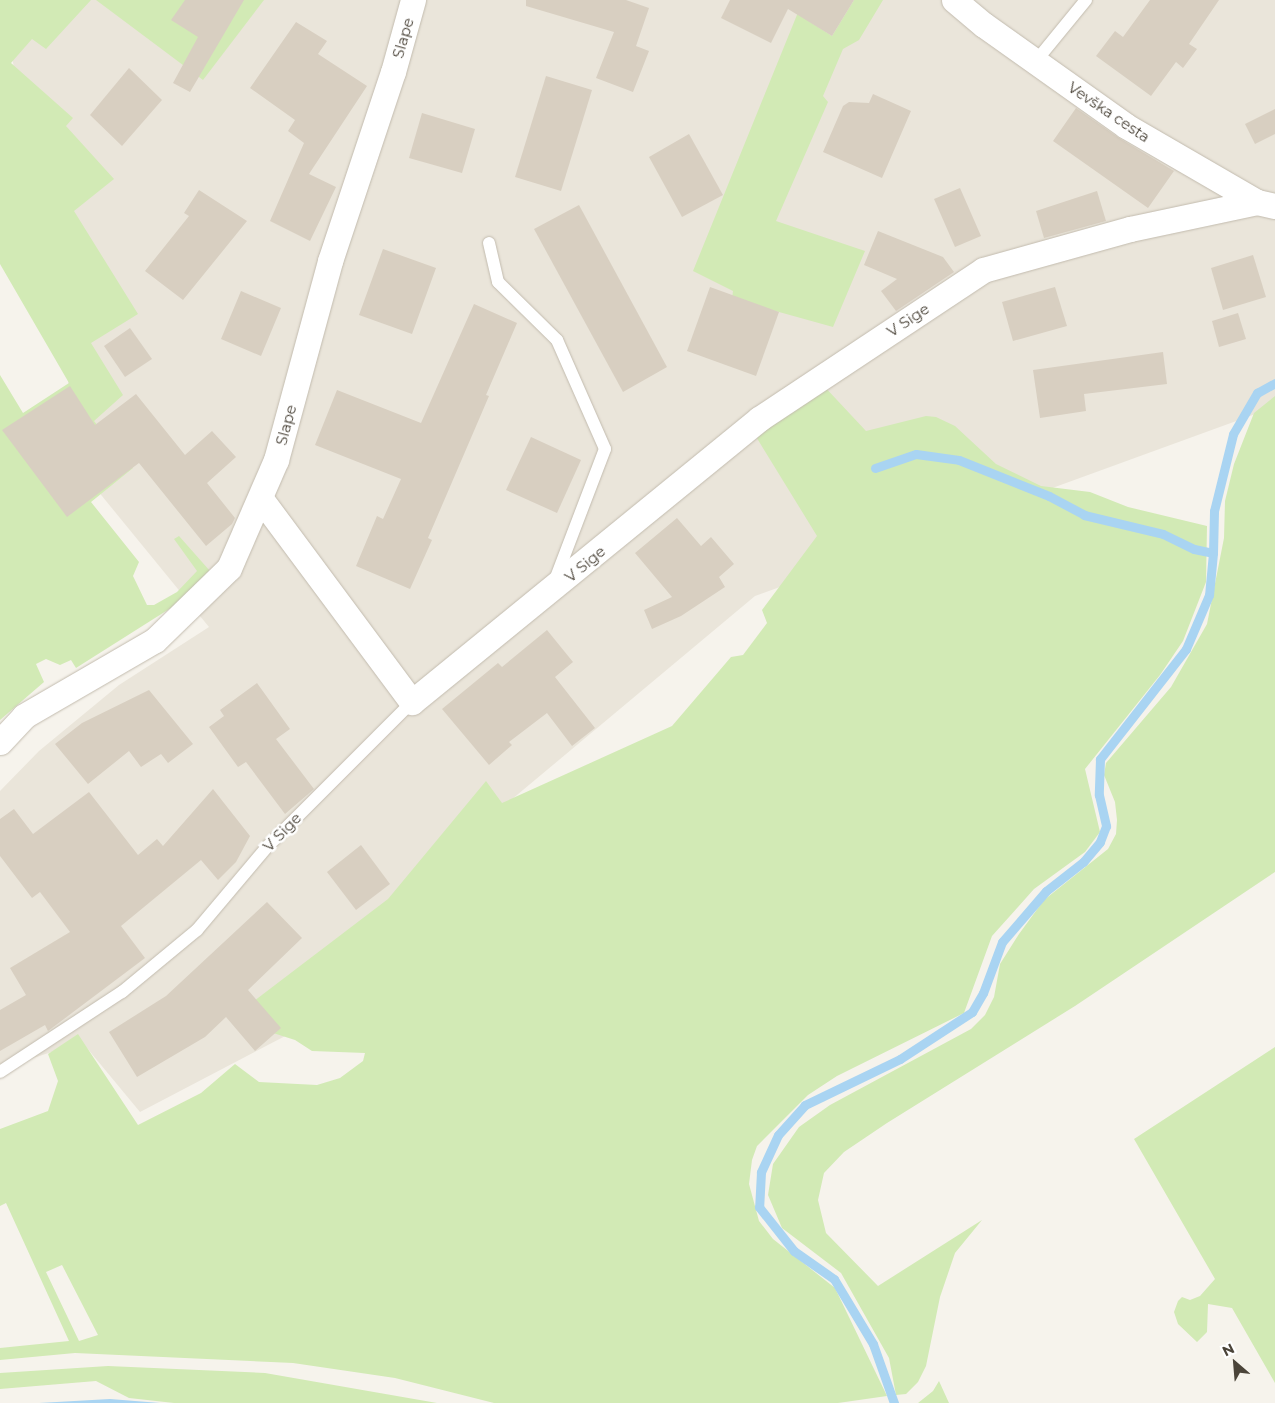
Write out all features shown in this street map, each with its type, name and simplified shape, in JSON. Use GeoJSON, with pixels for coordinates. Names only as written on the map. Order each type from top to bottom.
{"type":"FeatureCollection","features":[{"type":"Feature","properties":{"kind":"street","name":"Slape"},"geometry":{"type":"LineString","coordinates":[[0,742],[24,716],[155,640],[229,568],[261,499],[276,460],[330,261],[393,72],[413,0]]}},
{"type":"Feature","properties":{"kind":"street","name":"Vevška cesta"},"geometry":{"type":"LineString","coordinates":[[954,0],[1126,126],[1266,204]]}},
{"type":"Feature","properties":{"kind":"street","name":"V Sige"},"geometry":{"type":"LineString","coordinates":[[412,702],[551,592],[759,419],[983,270],[1130,229],[1266,204]]}},
{"type":"Feature","properties":{"kind":"street"},"geometry":{"type":"LineString","coordinates":[[261,499],[412,702]]}},
{"type":"Feature","properties":{"kind":"lane"},"geometry":{"type":"LineString","coordinates":[[1036,61],[1086,0]]}},
{"type":"Feature","properties":{"kind":"lane"},"geometry":{"type":"LineString","coordinates":[[490,243],[498,282],[558,340],[605,449],[551,592]]}},
{"type":"Feature","properties":{"kind":"lane","name":"V Sige"},"geometry":{"type":"LineString","coordinates":[[0,1072],[122,992],[197,930],[267,847],[412,702]]}},
{"type":"Feature","properties":{"kind":"shaded area"},"geometry":{"type":"Polygon","coordinates":[[[67,0],[1275,0],[1275,407],[755,596],[370,918],[291,1033],[140,1112],[82,1042],[9,1066],[0,1072],[0,791],[39,751],[119,685],[209,627],[84,474],[10,45],[67,0]]]}},
{"type":"Feature","properties":{"kind":"green space"},"geometry":{"type":"Polygon","coordinates":[[[0,0],[91,0],[46,49],[32,39],[11,63],[73,118],[66,126],[114,179],[74,211],[138,314],[91,343],[123,395],[94,421],[133,468],[91,502],[139,562],[133,576],[147,605],[154,605],[177,592],[197,571],[174,539],[179,536],[210,571],[174,606],[76,668],[71,660],[60,665],[46,659],[36,664],[44,682],[0,720],[0,375],[23,413],[69,383],[0,264],[0,0]]]}},
{"type":"Feature","properties":{"kind":"green space"},"geometry":{"type":"Polygon","coordinates":[[[96,0],[264,0],[203,80],[96,0]]]}},
{"type":"Feature","properties":{"kind":"green space"},"geometry":{"type":"Polygon","coordinates":[[[803,0],[810,22],[832,36],[854,0],[883,0],[859,40],[843,49],[823,96],[828,102],[776,221],[865,251],[833,327],[732,299],[733,291],[693,271],[803,0]]]}},
{"type":"Feature","properties":{"kind":"green space"},"geometry":{"type":"Polygon","coordinates":[[[822,384],[866,431],[926,416],[936,417],[955,426],[996,464],[1041,486],[1090,492],[1128,507],[1207,526],[1206,582],[1183,641],[1160,675],[1085,769],[1100,832],[1085,852],[1034,889],[992,936],[964,1013],[837,1076],[808,1095],[757,1146],[752,1160],[749,1184],[759,1221],[773,1239],[835,1288],[887,1396],[838,1403],[494,1403],[395,1378],[293,1363],[75,1353],[0,1360],[0,1348],[69,1341],[6,1203],[0,1206],[0,1129],[48,1111],[58,1081],[48,1054],[78,1034],[138,1125],[201,1093],[235,1064],[259,1082],[317,1085],[340,1078],[363,1061],[365,1053],[312,1051],[295,1040],[270,1032],[250,1004],[388,899],[486,781],[502,803],[672,726],[731,657],[743,655],[767,623],[762,610],[817,536],[755,435],[822,384]],[[62,1265],[46,1272],[79,1341],[98,1335],[62,1265]]]}},
{"type":"Feature","properties":{"kind":"green space"},"geometry":{"type":"Polygon","coordinates":[[[1275,396],[1275,872],[1075,1006],[887,1123],[844,1152],[824,1173],[818,1200],[826,1233],[878,1286],[982,1220],[955,1253],[940,1297],[926,1366],[918,1382],[906,1394],[896,1395],[889,1358],[841,1273],[782,1228],[768,1195],[773,1164],[799,1127],[830,1105],[971,1029],[985,1015],[994,997],[1000,964],[1044,900],[1108,849],[1116,834],[1117,820],[1115,802],[1104,775],[1106,763],[1171,687],[1207,624],[1224,538],[1225,501],[1234,464],[1254,413],[1275,396]]]}},
{"type":"Feature","properties":{"kind":"green space"},"geometry":{"type":"Polygon","coordinates":[[[1275,1047],[1275,1383],[1232,1308],[1208,1304],[1207,1332],[1197,1342],[1178,1324],[1174,1312],[1178,1301],[1182,1297],[1190,1300],[1200,1296],[1215,1279],[1134,1139],[1275,1047]]]}},
{"type":"Feature","properties":{"kind":"green space"},"geometry":{"type":"Polygon","coordinates":[[[108,1366],[265,1373],[437,1403],[174,1403],[129,1398],[96,1381],[0,1389],[0,1373],[108,1366]]]}},
{"type":"Feature","properties":{"kind":"green space"},"geometry":{"type":"Polygon","coordinates":[[[939,1381],[949,1403],[918,1403],[933,1391],[939,1381]]]}},
{"type":"Feature","properties":{"kind":"water"},"geometry":{"type":"Polygon","coordinates":[[[110,1399],[160,1403],[39,1403],[110,1399]]]}},
{"type":"Feature","properties":{"kind":"building"},"geometry":{"type":"Polygon","coordinates":[[[185,0],[244,0],[190,92],[173,83],[198,37],[171,20],[185,0]]]}},
{"type":"Feature","properties":{"kind":"building"},"geometry":{"type":"Polygon","coordinates":[[[526,0],[626,0],[649,8],[636,46],[649,51],[633,92],[596,78],[614,32],[526,6],[526,0]]]}},
{"type":"Feature","properties":{"kind":"building"},"geometry":{"type":"Polygon","coordinates":[[[730,0],[854,0],[832,36],[788,9],[771,43],[721,18],[730,0]]]}},
{"type":"Feature","properties":{"kind":"building"},"geometry":{"type":"Polygon","coordinates":[[[1150,0],[1219,0],[1189,44],[1197,49],[1183,68],[1176,62],[1151,96],[1096,56],[1115,31],[1123,37],[1150,0]]]}},
{"type":"Feature","properties":{"kind":"building"},"geometry":{"type":"Polygon","coordinates":[[[296,22],[327,41],[318,54],[367,86],[309,174],[336,187],[310,241],[270,221],[304,143],[288,131],[295,120],[250,88],[296,22]]]}},
{"type":"Feature","properties":{"kind":"building"},"geometry":{"type":"Polygon","coordinates":[[[129,68],[162,100],[122,146],[90,115],[129,68]]]}},
{"type":"Feature","properties":{"kind":"building"},"geometry":{"type":"Polygon","coordinates":[[[546,76],[592,90],[561,191],[515,177],[546,76]]]}},
{"type":"Feature","properties":{"kind":"building"},"geometry":{"type":"Polygon","coordinates":[[[873,94],[911,111],[882,178],[823,152],[843,106],[849,102],[869,103],[873,94]]]}},
{"type":"Feature","properties":{"kind":"building"},"geometry":{"type":"Polygon","coordinates":[[[1076,108],[1119,138],[1174,171],[1148,208],[1053,141],[1076,108]]]}},
{"type":"Feature","properties":{"kind":"building"},"geometry":{"type":"Polygon","coordinates":[[[1275,109],[1275,134],[1255,144],[1245,124],[1275,109]]]}},
{"type":"Feature","properties":{"kind":"building"},"geometry":{"type":"Polygon","coordinates":[[[422,113],[475,129],[462,173],[409,158],[422,113]]]}},
{"type":"Feature","properties":{"kind":"building"},"geometry":{"type":"Polygon","coordinates":[[[689,134],[723,195],[682,217],[649,157],[689,134]]]}},
{"type":"Feature","properties":{"kind":"building"},"geometry":{"type":"Polygon","coordinates":[[[960,188],[981,236],[955,247],[934,199],[960,188]]]}},
{"type":"Feature","properties":{"kind":"building"},"geometry":{"type":"Polygon","coordinates":[[[199,190],[247,221],[183,300],[145,271],[189,216],[184,213],[199,190]]]}},
{"type":"Feature","properties":{"kind":"building"},"geometry":{"type":"Polygon","coordinates":[[[1097,191],[1106,221],[1044,238],[1036,211],[1097,191]]]}},
{"type":"Feature","properties":{"kind":"building"},"geometry":{"type":"Polygon","coordinates":[[[579,205],[667,367],[623,392],[534,229],[579,205]]]}},
{"type":"Feature","properties":{"kind":"building"},"geometry":{"type":"Polygon","coordinates":[[[878,231],[943,257],[954,272],[896,311],[881,291],[897,279],[864,265],[878,231]]]}},
{"type":"Feature","properties":{"kind":"building"},"geometry":{"type":"Polygon","coordinates":[[[383,249],[436,268],[412,334],[359,315],[383,249]]]}},
{"type":"Feature","properties":{"kind":"building"},"geometry":{"type":"Polygon","coordinates":[[[1253,255],[1266,297],[1223,310],[1211,268],[1253,255]]]}},
{"type":"Feature","properties":{"kind":"building"},"geometry":{"type":"Polygon","coordinates":[[[710,287],[779,312],[756,376],[687,351],[710,287]]]}},
{"type":"Feature","properties":{"kind":"building"},"geometry":{"type":"Polygon","coordinates":[[[1055,287],[1067,326],[1013,341],[1002,302],[1055,287]]]}},
{"type":"Feature","properties":{"kind":"building"},"geometry":{"type":"Polygon","coordinates":[[[241,291],[281,308],[261,356],[221,339],[241,291]]]}},
{"type":"Feature","properties":{"kind":"building"},"geometry":{"type":"Polygon","coordinates":[[[474,304],[517,323],[486,395],[489,396],[428,538],[432,540],[410,589],[356,566],[377,516],[383,519],[401,479],[315,445],[337,390],[421,423],[474,304]]]}},
{"type":"Feature","properties":{"kind":"building"},"geometry":{"type":"Polygon","coordinates":[[[1238,313],[1246,339],[1219,347],[1212,321],[1238,313]]]}},
{"type":"Feature","properties":{"kind":"building"},"geometry":{"type":"Polygon","coordinates":[[[130,328],[152,359],[125,377],[104,346],[130,328]]]}},
{"type":"Feature","properties":{"kind":"building"},"geometry":{"type":"Polygon","coordinates":[[[1163,352],[1167,384],[1084,394],[1086,411],[1040,418],[1033,370],[1163,352]]]}},
{"type":"Feature","properties":{"kind":"building"},"geometry":{"type":"Polygon","coordinates":[[[70,386],[95,425],[136,394],[185,455],[212,431],[236,457],[207,483],[235,518],[232,524],[206,546],[139,463],[67,517],[2,430],[70,386]]]}},
{"type":"Feature","properties":{"kind":"building"},"geometry":{"type":"Polygon","coordinates":[[[531,437],[581,460],[557,513],[506,490],[531,437]]]}},
{"type":"Feature","properties":{"kind":"building"},"geometry":{"type":"Polygon","coordinates":[[[677,518],[701,546],[711,537],[734,564],[719,577],[725,587],[681,616],[652,629],[644,610],[672,597],[635,553],[677,518]]]}},
{"type":"Feature","properties":{"kind":"building"},"geometry":{"type":"Polygon","coordinates":[[[547,630],[573,662],[555,677],[595,728],[572,746],[547,713],[509,742],[512,745],[489,765],[442,709],[498,663],[502,667],[547,630]]]}},
{"type":"Feature","properties":{"kind":"building"},"geometry":{"type":"Polygon","coordinates":[[[257,683],[290,729],[276,739],[314,789],[285,814],[246,762],[238,767],[209,727],[224,716],[220,710],[257,683]]]}},
{"type":"Feature","properties":{"kind":"building"},"geometry":{"type":"Polygon","coordinates":[[[149,690],[193,744],[168,763],[161,754],[141,767],[129,751],[88,784],[55,744],[82,723],[149,690]]]}},
{"type":"Feature","properties":{"kind":"building"},"geometry":{"type":"Polygon","coordinates":[[[213,789],[250,836],[236,862],[218,880],[201,860],[121,926],[145,958],[48,1031],[45,1025],[0,1051],[0,1010],[26,995],[10,968],[70,932],[40,892],[32,898],[0,856],[0,819],[14,809],[33,834],[89,792],[138,855],[157,839],[163,846],[213,789]]]}},
{"type":"Feature","properties":{"kind":"building"},"geometry":{"type":"Polygon","coordinates":[[[361,845],[390,884],[356,910],[327,872],[361,845]]]}},
{"type":"Feature","properties":{"kind":"building"},"geometry":{"type":"Polygon","coordinates":[[[267,902],[302,938],[248,990],[281,1028],[255,1051],[226,1017],[205,1037],[137,1077],[109,1032],[166,996],[267,902]]]}},
{"type":"Feature","properties":{"kind":"waterway"},"geometry":{"type":"LineString","coordinates":[[1213,553],[1214,511],[1233,434],[1257,393],[1275,383]]}},
{"type":"Feature","properties":{"kind":"waterway"},"geometry":{"type":"LineString","coordinates":[[875,468],[916,454],[959,460],[1049,496],[1084,515],[1163,534],[1194,549],[1213,553],[1209,595],[1186,649],[1100,759],[1099,795],[1106,826],[1100,842],[1083,862],[1046,891],[1002,942],[983,993],[972,1012],[900,1059],[805,1105],[778,1135],[761,1172],[759,1207],[794,1251],[834,1279],[873,1344],[894,1403]]}}]}
